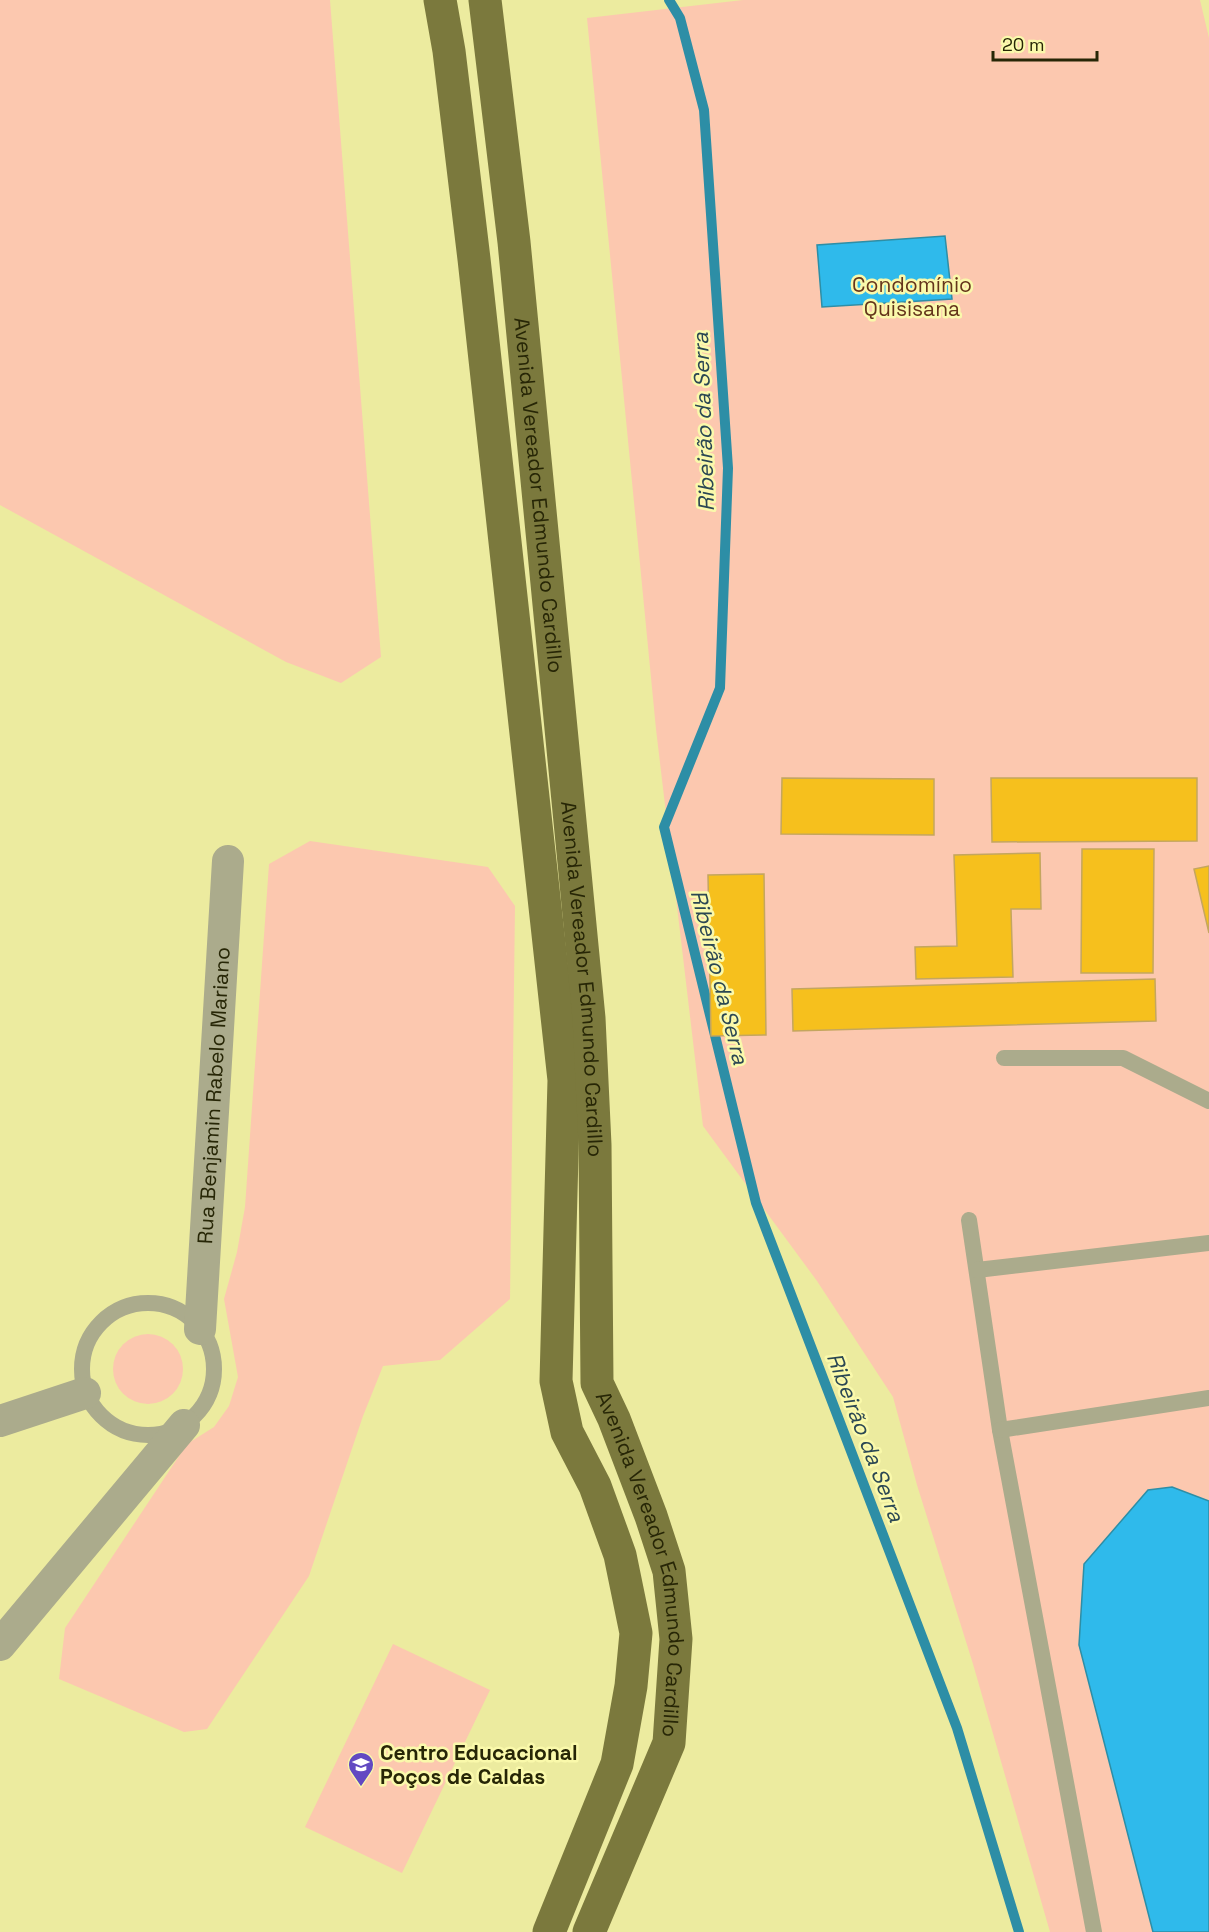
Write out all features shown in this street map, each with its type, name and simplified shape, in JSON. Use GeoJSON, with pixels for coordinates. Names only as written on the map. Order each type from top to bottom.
{"type":"FeatureCollection","features":[{"type":"Feature","properties":{"kind":"main road","name":"Avenida Vereador Edmundo Cardillo"},"geometry":{"type":"LineString","coordinates":[[440,0],[449,51],[474,259],[564,1080],[556,1381],[567,1432],[595,1486],[620,1555],[636,1633],[631,1686],[617,1764],[549,1932]]}},
{"type":"Feature","properties":{"kind":"main road","name":"Avenida Vereador Edmundo Cardillo"},"geometry":{"type":"LineString","coordinates":[[485,0],[514,242],[589,1018],[595,1145],[597,1383],[614,1419],[669,1571],[676,1639],[669,1743],[589,1932]]}},
{"type":"Feature","properties":{"kind":"street","name":"Rua Benjamin Rabelo Mariano"},"geometry":{"type":"LineString","coordinates":[[200,1329],[228,861]]}},
{"type":"Feature","properties":{"kind":"street"},"geometry":{"type":"LineString","coordinates":[[0,1421],[85,1393]]}},
{"type":"Feature","properties":{"kind":"street"},"geometry":{"type":"LineString","coordinates":[[0,1645],[184,1425]]}},
{"type":"Feature","properties":{"kind":"lane"},"geometry":{"type":"LineString","coordinates":[[1004,1058],[1123,1058],[1209,1101]]}},
{"type":"Feature","properties":{"kind":"lane"},"geometry":{"type":"LineString","coordinates":[[969,1220],[1000,1430],[1094,1932]]}},
{"type":"Feature","properties":{"kind":"lane"},"geometry":{"type":"LineString","coordinates":[[976,1270],[1209,1242]]}},
{"type":"Feature","properties":{"kind":"lane"},"geometry":{"type":"LineString","coordinates":[[145,1303],[166,1306],[185,1314],[200,1329],[211,1348],[214,1369],[210,1391],[200,1410],[184,1425],[166,1433],[146,1436],[127,1432],[109,1424],[95,1410],[85,1393],[81,1373],[83,1352],[92,1333],[106,1318],[124,1308],[145,1303]]}},
{"type":"Feature","properties":{"kind":"lane"},"geometry":{"type":"LineString","coordinates":[[1000,1430],[1209,1398]]}},
{"type":"Feature","properties":{"kind":"green space"},"geometry":{"type":"Polygon","coordinates":[[[0,0],[330,0],[381,657],[341,683],[286,662],[0,505],[0,0]]]}},
{"type":"Feature","properties":{"kind":"green space","name":"Condomínio Quisisana"},"geometry":{"type":"Polygon","coordinates":[[[743,0],[1200,0],[1209,38],[1209,1932],[1050,1932],[893,1397],[817,1281],[703,1126],[656,729],[587,18],[743,0]]]}},
{"type":"Feature","properties":{"kind":"green space"},"geometry":{"type":"Polygon","coordinates":[[[310,841],[488,867],[515,906],[510,1299],[440,1360],[383,1366],[363,1416],[309,1576],[207,1729],[184,1732],[59,1679],[65,1628],[187,1444],[214,1427],[229,1406],[238,1377],[224,1299],[237,1252],[245,1207],[269,864],[310,841]]]}},
{"type":"Feature","properties":{"kind":"green space"},"geometry":{"type":"Polygon","coordinates":[[[155,1334],[168,1340],[177,1349],[181,1355],[183,1369],[181,1383],[173,1394],[162,1402],[141,1404],[123,1394],[115,1383],[113,1362],[123,1344],[134,1336],[155,1334]]]}},
{"type":"Feature","properties":{"kind":"green space"},"geometry":{"type":"Polygon","coordinates":[[[393,1644],[490,1690],[402,1873],[305,1827],[393,1644]]]}},
{"type":"Feature","properties":{"kind":"water"},"geometry":{"type":"Polygon","coordinates":[[[945,236],[952,299],[822,307],[817,245],[945,236]]]}},
{"type":"Feature","properties":{"kind":"water"},"geometry":{"type":"Polygon","coordinates":[[[1172,1487],[1209,1501],[1209,1932],[1153,1932],[1079,1645],[1084,1564],[1148,1490],[1172,1487]]]}},
{"type":"Feature","properties":{"kind":"building"},"geometry":{"type":"Polygon","coordinates":[[[782,778],[934,779],[934,835],[781,834],[782,778]]]}},
{"type":"Feature","properties":{"kind":"building"},"geometry":{"type":"Polygon","coordinates":[[[991,778],[1197,778],[1197,841],[992,842],[991,778]]]}},
{"type":"Feature","properties":{"kind":"building"},"geometry":{"type":"Polygon","coordinates":[[[1082,849],[1154,849],[1153,973],[1081,973],[1082,849]]]}},
{"type":"Feature","properties":{"kind":"building"},"geometry":{"type":"Polygon","coordinates":[[[1040,853],[1041,909],[1011,909],[1013,977],[916,979],[915,947],[957,946],[954,855],[1040,853]]]}},
{"type":"Feature","properties":{"kind":"building"},"geometry":{"type":"Polygon","coordinates":[[[1209,866],[1209,933],[1194,869],[1209,866]]]}},
{"type":"Feature","properties":{"kind":"building"},"geometry":{"type":"Polygon","coordinates":[[[764,874],[766,1035],[711,1036],[708,875],[764,874]]]}},
{"type":"Feature","properties":{"kind":"building"},"geometry":{"type":"Polygon","coordinates":[[[1155,979],[1156,1021],[793,1031],[792,989],[1155,979]]]}},
{"type":"Feature","properties":{"kind":"waterway","name":"Ribeirão da Serra"},"geometry":{"type":"LineString","coordinates":[[669,0],[680,18],[704,110],[728,468],[720,688],[664,827],[756,1203],[957,1728],[1019,1932]]}},
{"type":"Feature","properties":{"kind":"place","name":"Centro Educacional Poços de Caldas"},"geometry":{"type":"Point","coordinates":[361,1788]}}]}
